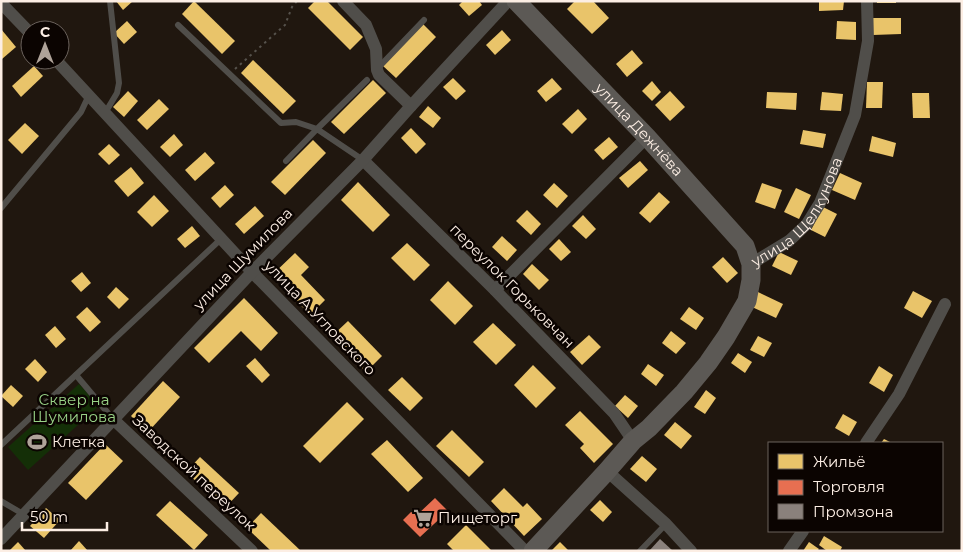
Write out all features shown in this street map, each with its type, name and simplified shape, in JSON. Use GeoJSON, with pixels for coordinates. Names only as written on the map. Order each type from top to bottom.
{"type":"FeatureCollection","features":[{"type":"Feature","properties":{"kind":"main road","name":"улица Дежнёва"},"geometry":{"type":"LineString","coordinates":[[516,1],[647,137],[745,246],[751,264]]}},
{"type":"Feature","properties":{"kind":"main road","name":"улица Щелкунова"},"geometry":{"type":"LineString","coordinates":[[534,551],[633,441],[649,428],[684,392],[708,363],[748,301],[751,264]]}},
{"type":"Feature","properties":{"kind":"street"},"geometry":{"type":"LineString","coordinates":[[343,1],[366,25],[376,50],[379,75],[411,106]]}},
{"type":"Feature","properties":{"kind":"street","name":"улица Шумилова"},"geometry":{"type":"LineString","coordinates":[[1,539],[252,272],[363,160],[508,1]]}},
{"type":"Feature","properties":{"kind":"street","name":"улица Щелкунова"},"geometry":{"type":"LineString","coordinates":[[751,264],[789,241],[807,224],[820,203],[855,115],[868,41],[867,1]]}},
{"type":"Feature","properties":{"kind":"street"},"geometry":{"type":"LineString","coordinates":[[1,3],[20,23]]}},
{"type":"Feature","properties":{"kind":"street","name":"улица А.Угловского"},"geometry":{"type":"LineString","coordinates":[[65,70],[252,272],[525,551]]}},
{"type":"Feature","properties":{"kind":"street"},"geometry":{"type":"LineString","coordinates":[[495,290],[647,137]]}},
{"type":"Feature","properties":{"kind":"street","name":"переулок Горьковчан"},"geometry":{"type":"LineString","coordinates":[[363,160],[495,290],[614,413],[633,441]]}},
{"type":"Feature","properties":{"kind":"street"},"geometry":{"type":"LineString","coordinates":[[867,442],[900,394],[945,304]]}},
{"type":"Feature","properties":{"kind":"street","name":"Заводской переулок"},"geometry":{"type":"LineString","coordinates":[[113,419],[252,551]]}},
{"type":"Feature","properties":{"kind":"street"},"geometry":{"type":"LineString","coordinates":[[607,471],[666,524],[691,551]]}},
{"type":"Feature","properties":{"kind":"street"},"geometry":{"type":"LineString","coordinates":[[789,551],[802,532]]}},
{"type":"Feature","properties":{"kind":"lane"},"geometry":{"type":"LineString","coordinates":[[105,113],[117,93],[119,83],[110,1]]}},
{"type":"Feature","properties":{"kind":"lane"},"geometry":{"type":"LineString","coordinates":[[377,70],[424,20]]}},
{"type":"Feature","properties":{"kind":"lane"},"geometry":{"type":"LineString","coordinates":[[178,25],[281,122],[296,122],[317,129],[363,160]]}},
{"type":"Feature","properties":{"kind":"lane"},"geometry":{"type":"LineString","coordinates":[[286,161],[367,80]]}},
{"type":"Feature","properties":{"kind":"lane"},"geometry":{"type":"LineString","coordinates":[[1,208],[81,112],[89,95]]}},
{"type":"Feature","properties":{"kind":"lane"},"geometry":{"type":"LineString","coordinates":[[1,445],[221,239]]}},
{"type":"Feature","properties":{"kind":"lane"},"geometry":{"type":"LineString","coordinates":[[76,375],[113,419]]}},
{"type":"Feature","properties":{"kind":"lane"},"geometry":{"type":"LineString","coordinates":[[1,501],[24,514]]}},
{"type":"Feature","properties":{"kind":"lane"},"geometry":{"type":"LineString","coordinates":[[640,551],[666,524]]}},
{"type":"Feature","properties":{"kind":"path"},"geometry":{"type":"LineString","coordinates":[[229,73],[285,25],[292,6],[297,1]]}},
{"type":"Feature","properties":{"kind":"green space","name":"Сквер на Шумилова"},"geometry":{"type":"Polygon","coordinates":[[[79,384],[99,406],[28,470],[8,447],[79,384]]]}},
{"type":"Feature","properties":{"kind":"building: Жильё"},"geometry":{"type":"Polygon","coordinates":[[[116,1],[133,1],[123,10],[116,1]]]}},
{"type":"Feature","properties":{"kind":"building: Жильё"},"geometry":{"type":"Polygon","coordinates":[[[194,1],[235,41],[222,54],[182,14],[194,1]]]}},
{"type":"Feature","properties":{"kind":"building: Жильё"},"geometry":{"type":"Polygon","coordinates":[[[315,1],[327,1],[363,37],[350,50],[308,8],[315,1]]]}},
{"type":"Feature","properties":{"kind":"building: Жильё"},"geometry":{"type":"Polygon","coordinates":[[[463,1],[479,1],[482,5],[469,16],[459,5],[463,1]]]}},
{"type":"Feature","properties":{"kind":"building: Жильё"},"geometry":{"type":"Polygon","coordinates":[[[575,1],[593,1],[609,18],[592,34],[567,9],[575,1]]]}},
{"type":"Feature","properties":{"kind":"building: Жильё"},"geometry":{"type":"Polygon","coordinates":[[[819,1],[844,1],[843,10],[819,11],[819,1]]]}},
{"type":"Feature","properties":{"kind":"building: Жильё"},"geometry":{"type":"Polygon","coordinates":[[[877,1],[896,1],[896,3],[877,3],[877,1]]]}},
{"type":"Feature","properties":{"kind":"building: Жильё"},"geometry":{"type":"Polygon","coordinates":[[[873,18],[901,18],[901,34],[873,35],[873,18]]]}},
{"type":"Feature","properties":{"kind":"building: Жильё"},"geometry":{"type":"Polygon","coordinates":[[[127,21],[137,32],[124,44],[114,33],[127,21]]]}},
{"type":"Feature","properties":{"kind":"building: Жильё"},"geometry":{"type":"Polygon","coordinates":[[[837,21],[856,22],[856,40],[836,39],[837,21]]]}},
{"type":"Feature","properties":{"kind":"building: Жильё"},"geometry":{"type":"Polygon","coordinates":[[[423,24],[436,37],[396,78],[382,65],[423,24]]]}},
{"type":"Feature","properties":{"kind":"building: Жильё"},"geometry":{"type":"Polygon","coordinates":[[[1,29],[16,47],[2,59],[1,58],[1,29]]]}},
{"type":"Feature","properties":{"kind":"building: Жильё"},"geometry":{"type":"Polygon","coordinates":[[[502,30],[511,40],[495,55],[486,45],[502,30]]]}},
{"type":"Feature","properties":{"kind":"building: Жильё"},"geometry":{"type":"Polygon","coordinates":[[[632,50],[643,63],[627,77],[616,64],[632,50]]]}},
{"type":"Feature","properties":{"kind":"building: Жильё"},"geometry":{"type":"Polygon","coordinates":[[[253,60],[296,101],[283,114],[241,73],[253,60]]]}},
{"type":"Feature","properties":{"kind":"building: Жильё"},"geometry":{"type":"Polygon","coordinates":[[[30,70],[38,70],[43,76],[21,97],[12,86],[30,70]]]}},
{"type":"Feature","properties":{"kind":"building: Жильё"},"geometry":{"type":"Polygon","coordinates":[[[453,78],[466,91],[456,100],[443,87],[453,78]]]}},
{"type":"Feature","properties":{"kind":"building: Жильё"},"geometry":{"type":"Polygon","coordinates":[[[552,78],[562,89],[546,102],[537,91],[552,78]]]}},
{"type":"Feature","properties":{"kind":"building: Жильё"},"geometry":{"type":"Polygon","coordinates":[[[373,80],[386,93],[344,134],[331,122],[373,80]]]}},
{"type":"Feature","properties":{"kind":"building: Жильё"},"geometry":{"type":"Polygon","coordinates":[[[652,81],[661,92],[652,101],[642,91],[652,81]]]}},
{"type":"Feature","properties":{"kind":"building: Жильё"},"geometry":{"type":"Polygon","coordinates":[[[867,82],[883,82],[882,108],[866,108],[867,82]]]}},
{"type":"Feature","properties":{"kind":"building: Жильё"},"geometry":{"type":"Polygon","coordinates":[[[128,91],[138,101],[124,117],[113,107],[128,91]]]}},
{"type":"Feature","properties":{"kind":"building: Жильё"},"geometry":{"type":"Polygon","coordinates":[[[670,91],[685,107],[670,121],[655,105],[670,91]]]}},
{"type":"Feature","properties":{"kind":"building: Жильё"},"geometry":{"type":"Polygon","coordinates":[[[767,92],[797,93],[796,110],[766,108],[767,92]]]}},
{"type":"Feature","properties":{"kind":"building: Жильё"},"geometry":{"type":"Polygon","coordinates":[[[822,92],[843,94],[841,111],[820,110],[822,92]]]}},
{"type":"Feature","properties":{"kind":"building: Жильё"},"geometry":{"type":"Polygon","coordinates":[[[912,93],[929,93],[930,118],[913,118],[912,93]]]}},
{"type":"Feature","properties":{"kind":"building: Жильё"},"geometry":{"type":"Polygon","coordinates":[[[159,99],[169,109],[147,130],[137,120],[159,99]]]}},
{"type":"Feature","properties":{"kind":"building: Жильё"},"geometry":{"type":"Polygon","coordinates":[[[428,106],[441,118],[433,128],[419,117],[428,106]]]}},
{"type":"Feature","properties":{"kind":"building: Жильё"},"geometry":{"type":"Polygon","coordinates":[[[578,109],[587,119],[572,134],[562,124],[578,109]]]}},
{"type":"Feature","properties":{"kind":"building: Жильё"},"geometry":{"type":"Polygon","coordinates":[[[25,123],[39,136],[22,154],[8,140],[25,123]]]}},
{"type":"Feature","properties":{"kind":"building: Жильё"},"geometry":{"type":"Polygon","coordinates":[[[411,128],[426,144],[416,154],[401,138],[411,128]]]}},
{"type":"Feature","properties":{"kind":"building: Жильё"},"geometry":{"type":"Polygon","coordinates":[[[803,130],[826,134],[823,148],[800,144],[803,130]]]}},
{"type":"Feature","properties":{"kind":"building: Жильё"},"geometry":{"type":"Polygon","coordinates":[[[174,134],[183,145],[170,157],[160,147],[174,134]]]}},
{"type":"Feature","properties":{"kind":"building: Жильё"},"geometry":{"type":"Polygon","coordinates":[[[872,136],[896,143],[893,157],[869,151],[872,136]]]}},
{"type":"Feature","properties":{"kind":"building: Жильё"},"geometry":{"type":"Polygon","coordinates":[[[609,137],[618,147],[603,160],[594,150],[609,137]]]}},
{"type":"Feature","properties":{"kind":"building: Жильё"},"geometry":{"type":"Polygon","coordinates":[[[313,140],[326,153],[285,195],[271,182],[313,140]]]}},
{"type":"Feature","properties":{"kind":"building: Жильё"},"geometry":{"type":"Polygon","coordinates":[[[109,144],[120,155],[109,165],[98,154],[109,144]]]}},
{"type":"Feature","properties":{"kind":"building: Жильё"},"geometry":{"type":"Polygon","coordinates":[[[205,152],[215,163],[195,181],[185,170],[205,152]]]}},
{"type":"Feature","properties":{"kind":"building: Жильё"},"geometry":{"type":"Polygon","coordinates":[[[640,161],[648,170],[628,188],[619,178],[640,161]]]}},
{"type":"Feature","properties":{"kind":"building: Жильё"},"geometry":{"type":"Polygon","coordinates":[[[131,167],[144,183],[128,197],[114,181],[131,167]]]}},
{"type":"Feature","properties":{"kind":"building: Жильё"},"geometry":{"type":"Polygon","coordinates":[[[840,173],[862,183],[855,200],[832,190],[840,173]]]}},
{"type":"Feature","properties":{"kind":"building: Жильё"},"geometry":{"type":"Polygon","coordinates":[[[358,182],[390,215],[373,232],[341,200],[358,182]]]}},
{"type":"Feature","properties":{"kind":"building: Жильё"},"geometry":{"type":"Polygon","coordinates":[[[554,183],[568,196],[557,208],[543,195],[554,183]]]}},
{"type":"Feature","properties":{"kind":"building: Жильё"},"geometry":{"type":"Polygon","coordinates":[[[762,183],[782,190],[775,209],[755,202],[762,183]]]}},
{"type":"Feature","properties":{"kind":"building: Жильё"},"geometry":{"type":"Polygon","coordinates":[[[225,185],[234,195],[220,208],[211,198],[225,185]]]}},
{"type":"Feature","properties":{"kind":"building: Жильё"},"geometry":{"type":"Polygon","coordinates":[[[796,188],[811,195],[799,219],[784,212],[796,188]]]}},
{"type":"Feature","properties":{"kind":"building: Жильё"},"geometry":{"type":"Polygon","coordinates":[[[659,192],[670,202],[650,223],[639,213],[659,192]]]}},
{"type":"Feature","properties":{"kind":"building: Жильё"},"geometry":{"type":"Polygon","coordinates":[[[154,195],[169,211],[152,227],[137,212],[154,195]]]}},
{"type":"Feature","properties":{"kind":"building: Жильё"},"geometry":{"type":"Polygon","coordinates":[[[255,206],[264,216],[244,234],[235,224],[255,206]]]}},
{"type":"Feature","properties":{"kind":"building: Жильё"},"geometry":{"type":"Polygon","coordinates":[[[823,207],[837,214],[825,237],[811,230],[823,207]]]}},
{"type":"Feature","properties":{"kind":"building: Жильё"},"geometry":{"type":"Polygon","coordinates":[[[527,210],[541,224],[531,235],[516,221],[527,210]]]}},
{"type":"Feature","properties":{"kind":"building: Жильё"},"geometry":{"type":"Polygon","coordinates":[[[583,215],[596,229],[586,239],[572,226],[583,215]]]}},
{"type":"Feature","properties":{"kind":"building: Жильё"},"geometry":{"type":"Polygon","coordinates":[[[192,226],[200,236],[185,248],[177,239],[192,226]]]}},
{"type":"Feature","properties":{"kind":"building: Жильё"},"geometry":{"type":"Polygon","coordinates":[[[502,236],[517,250],[507,261],[492,247],[502,236]]]}},
{"type":"Feature","properties":{"kind":"building: Жильё"},"geometry":{"type":"Polygon","coordinates":[[[559,239],[571,252],[561,261],[549,249],[559,239]]]}},
{"type":"Feature","properties":{"kind":"building: Жильё"},"geometry":{"type":"Polygon","coordinates":[[[407,243],[430,265],[414,281],[391,258],[407,243]]]}},
{"type":"Feature","properties":{"kind":"building: Жильё"},"geometry":{"type":"Polygon","coordinates":[[[779,252],[798,261],[791,275],[772,266],[779,252]]]}},
{"type":"Feature","properties":{"kind":"building: Жильё"},"geometry":{"type":"Polygon","coordinates":[[[295,253],[309,267],[301,275],[325,300],[310,315],[272,275],[295,253]]]}},
{"type":"Feature","properties":{"kind":"building: Жильё"},"geometry":{"type":"Polygon","coordinates":[[[723,257],[738,273],[727,283],[712,267],[723,257]]]}},
{"type":"Feature","properties":{"kind":"building: Жильё"},"geometry":{"type":"Polygon","coordinates":[[[532,264],[549,280],[539,290],[523,274],[532,264]]]}},
{"type":"Feature","properties":{"kind":"building: Жильё"},"geometry":{"type":"Polygon","coordinates":[[[82,272],[91,283],[81,292],[71,281],[82,272]]]}},
{"type":"Feature","properties":{"kind":"building: Жильё"},"geometry":{"type":"Polygon","coordinates":[[[448,281],[473,306],[455,325],[430,300],[448,281]]]}},
{"type":"Feature","properties":{"kind":"building: Жильё"},"geometry":{"type":"Polygon","coordinates":[[[116,287],[129,299],[119,309],[107,297],[116,287]]]}},
{"type":"Feature","properties":{"kind":"building: Жильё"},"geometry":{"type":"Polygon","coordinates":[[[913,291],[932,301],[922,318],[904,308],[913,291]]]}},
{"type":"Feature","properties":{"kind":"building: Жильё"},"geometry":{"type":"Polygon","coordinates":[[[758,292],[783,304],[776,318],[752,307],[758,292]]]}},
{"type":"Feature","properties":{"kind":"building: Жильё"},"geometry":{"type":"Polygon","coordinates":[[[244,298],[278,333],[261,351],[241,331],[209,363],[194,348],[244,298]]]}},
{"type":"Feature","properties":{"kind":"building: Жильё"},"geometry":{"type":"Polygon","coordinates":[[[87,307],[101,322],[90,332],[76,317],[87,307]]]}},
{"type":"Feature","properties":{"kind":"building: Жильё"},"geometry":{"type":"Polygon","coordinates":[[[689,307],[704,318],[696,330],[680,319],[689,307]]]}},
{"type":"Feature","properties":{"kind":"building: Жильё"},"geometry":{"type":"Polygon","coordinates":[[[348,321],[382,356],[366,372],[331,337],[348,321]]]}},
{"type":"Feature","properties":{"kind":"building: Жильё"},"geometry":{"type":"Polygon","coordinates":[[[493,323],[516,345],[496,365],[473,342],[493,323]]]}},
{"type":"Feature","properties":{"kind":"building: Жильё"},"geometry":{"type":"Polygon","coordinates":[[[55,326],[66,339],[56,348],[45,335],[55,326]]]}},
{"type":"Feature","properties":{"kind":"building: Жильё"},"geometry":{"type":"Polygon","coordinates":[[[671,331],[686,343],[676,354],[662,343],[671,331]]]}},
{"type":"Feature","properties":{"kind":"building: Жильё"},"geometry":{"type":"Polygon","coordinates":[[[589,335],[601,347],[582,365],[570,352],[589,335]]]}},
{"type":"Feature","properties":{"kind":"building: Жильё"},"geometry":{"type":"Polygon","coordinates":[[[758,336],[772,343],[764,357],[750,350],[758,336]]]}},
{"type":"Feature","properties":{"kind":"building: Жильё"},"geometry":{"type":"Polygon","coordinates":[[[738,353],[752,362],[745,373],[731,363],[738,353]]]}},
{"type":"Feature","properties":{"kind":"building: Жильё"},"geometry":{"type":"Polygon","coordinates":[[[255,358],[270,375],[262,383],[246,366],[255,358]]]}},
{"type":"Feature","properties":{"kind":"building: Жильё"},"geometry":{"type":"Polygon","coordinates":[[[35,359],[47,372],[38,382],[25,369],[35,359]]]}},
{"type":"Feature","properties":{"kind":"building: Жильё"},"geometry":{"type":"Polygon","coordinates":[[[648,364],[664,375],[656,386],[641,374],[648,364]]]}},
{"type":"Feature","properties":{"kind":"building: Жильё"},"geometry":{"type":"Polygon","coordinates":[[[533,365],[556,388],[536,408],[514,385],[533,365]]]}},
{"type":"Feature","properties":{"kind":"building: Жильё"},"geometry":{"type":"Polygon","coordinates":[[[879,366],[893,375],[884,392],[869,383],[879,366]]]}},
{"type":"Feature","properties":{"kind":"building: Жильё"},"geometry":{"type":"Polygon","coordinates":[[[402,377],[423,398],[410,411],[388,390],[402,377]]]}},
{"type":"Feature","properties":{"kind":"building: Жильё"},"geometry":{"type":"Polygon","coordinates":[[[163,381],[180,397],[148,432],[131,416],[163,381]]]}},
{"type":"Feature","properties":{"kind":"building: Жильё"},"geometry":{"type":"Polygon","coordinates":[[[11,385],[23,396],[13,407],[1,396],[11,385]]]}},
{"type":"Feature","properties":{"kind":"building: Жильё"},"geometry":{"type":"Polygon","coordinates":[[[706,390],[716,398],[705,414],[694,407],[706,390]]]}},
{"type":"Feature","properties":{"kind":"building: Жильё"},"geometry":{"type":"Polygon","coordinates":[[[625,395],[638,406],[628,418],[615,406],[625,395]]]}},
{"type":"Feature","properties":{"kind":"building: Жильё"},"geometry":{"type":"Polygon","coordinates":[[[347,402],[364,419],[320,463],[303,446],[347,402]]]}},
{"type":"Feature","properties":{"kind":"building: Жильё"},"geometry":{"type":"Polygon","coordinates":[[[580,411],[613,444],[594,463],[580,448],[584,444],[565,425],[580,411]]]}},
{"type":"Feature","properties":{"kind":"building: Жильё"},"geometry":{"type":"Polygon","coordinates":[[[843,414],[857,422],[849,436],[835,428],[843,414]]]}},
{"type":"Feature","properties":{"kind":"building: Жильё"},"geometry":{"type":"Polygon","coordinates":[[[675,422],[692,436],[681,449],[664,435],[675,422]]]}},
{"type":"Feature","properties":{"kind":"building: Жильё"},"geometry":{"type":"Polygon","coordinates":[[[452,430],[484,462],[469,477],[436,446],[452,430]]]}},
{"type":"Feature","properties":{"kind":"building: Жильё"},"geometry":{"type":"Polygon","coordinates":[[[387,440],[423,478],[408,492],[371,454],[387,440]]]}},
{"type":"Feature","properties":{"kind":"building: Жильё"},"geometry":{"type":"Polygon","coordinates":[[[105,444],[123,461],[86,500],[68,483],[105,444]]]}},
{"type":"Feature","properties":{"kind":"building: Жильё"},"geometry":{"type":"Polygon","coordinates":[[[642,456],[657,469],[646,482],[630,469],[642,456]]]}},
{"type":"Feature","properties":{"kind":"building: Жильё"},"geometry":{"type":"Polygon","coordinates":[[[200,457],[239,493],[225,508],[186,472],[200,457]]]}},
{"type":"Feature","properties":{"kind":"building: Жильё"},"geometry":{"type":"Polygon","coordinates":[[[504,488],[523,507],[527,503],[542,519],[524,536],[491,501],[504,488]]]}},
{"type":"Feature","properties":{"kind":"building: Жильё"},"geometry":{"type":"Polygon","coordinates":[[[600,500],[612,512],[603,522],[590,510],[600,500]]]}},
{"type":"Feature","properties":{"kind":"building: Жильё"},"geometry":{"type":"Polygon","coordinates":[[[170,501],[208,535],[194,550],[156,515],[170,501]]]}},
{"type":"Feature","properties":{"kind":"building: Жильё"},"geometry":{"type":"Polygon","coordinates":[[[46,508],[60,520],[44,538],[30,526],[46,508]]]}},
{"type":"Feature","properties":{"kind":"building: Жильё"},"geometry":{"type":"Polygon","coordinates":[[[261,513],[301,551],[271,551],[247,528],[261,513]]]}},
{"type":"Feature","properties":{"kind":"building: Жильё"},"geometry":{"type":"Polygon","coordinates":[[[466,525],[492,551],[454,551],[447,544],[466,525]]]}},
{"type":"Feature","properties":{"kind":"building: Жильё"},"geometry":{"type":"Polygon","coordinates":[[[824,536],[842,547],[840,551],[827,551],[819,545],[824,536]]]}},
{"type":"Feature","properties":{"kind":"building: Жильё"},"geometry":{"type":"Polygon","coordinates":[[[79,541],[88,551],[70,551],[79,541]]]}},
{"type":"Feature","properties":{"kind":"building: Жильё"},"geometry":{"type":"Polygon","coordinates":[[[18,542],[26,551],[9,551],[18,542]]]}},
{"type":"Feature","properties":{"kind":"building: Жильё"},"geometry":{"type":"Polygon","coordinates":[[[560,542],[569,551],[551,551],[560,542]]]}},
{"type":"Feature","properties":{"kind":"building: Жильё"},"geometry":{"type":"Polygon","coordinates":[[[809,542],[819,549],[817,551],[803,551],[809,542]]]}},
{"type":"Feature","properties":{"kind":"building: Торговля","name":"Пищеторг"},"geometry":{"type":"Polygon","coordinates":[[[435,498],[448,511],[420,537],[403,520],[411,512],[417,515],[435,498]]]}},
{"type":"Feature","properties":{"kind":"building: Промзона"},"geometry":{"type":"Polygon","coordinates":[[[660,539],[673,551],[649,551],[660,539]]]}},
{"type":"Feature","properties":{"kind":"place","name":"Клетка"},"geometry":{"type":"Point","coordinates":[37,442]}},
{"type":"Feature","properties":{"kind":"place","name":"Пищеторг"},"geometry":{"type":"Point","coordinates":[423,518]}}]}
